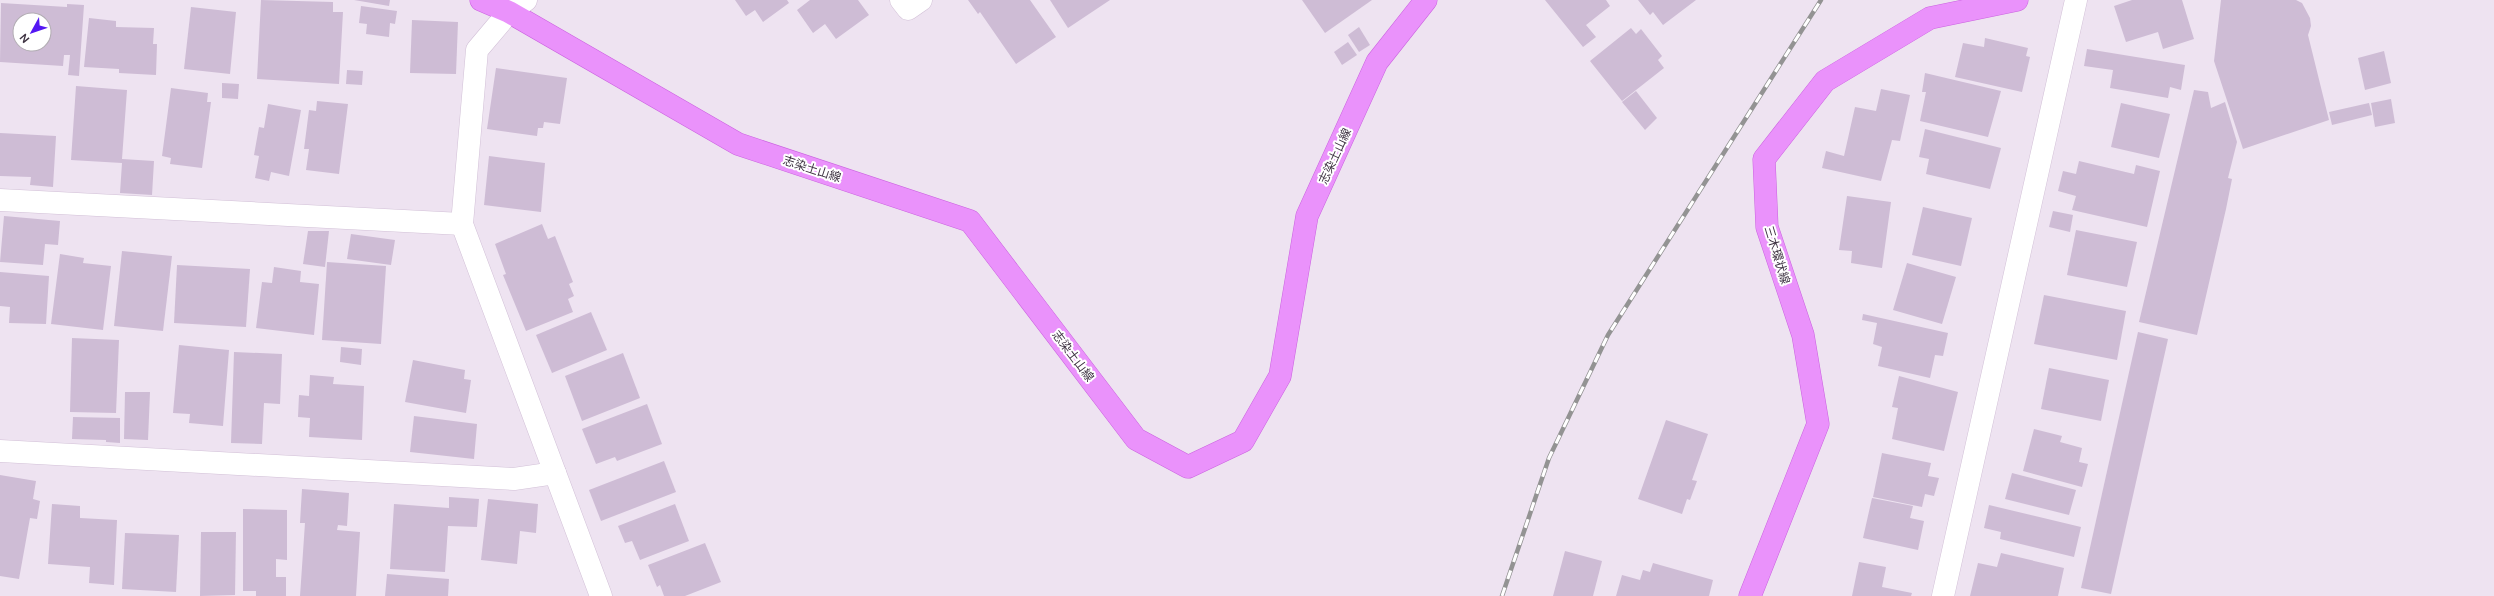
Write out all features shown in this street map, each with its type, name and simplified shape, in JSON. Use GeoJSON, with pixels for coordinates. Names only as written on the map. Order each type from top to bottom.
{"type":"FeatureCollection","features":[{"type":"Feature","properties":{"kind":"main road","name":"志染土山線"},"geometry":{"type":"LineString","coordinates":[[481,0],[517,6],[738,144],[970,221],[1136,439],[1188,467],[1243,441],[1280,376],[1307,216],[1378,62],[1426,0]]}},
{"type":"Feature","properties":{"kind":"main road","name":"三木環状線"},"geometry":{"type":"LineString","coordinates":[[1750,596],[1818,424],[1803,335],[1767,227],[1764,159],[1825,81],[1930,18],[2017,0]]}},
{"type":"Feature","properties":{"kind":"street"},"geometry":{"type":"LineString","coordinates":[[901,0],[908,9],[921,0]]}},
{"type":"Feature","properties":{"kind":"street"},"geometry":{"type":"LineString","coordinates":[[1942,596],[2076,0]]}},
{"type":"Feature","properties":{"kind":"street"},"geometry":{"type":"LineString","coordinates":[[517,6],[477,50],[462,224],[601,596]]}},
{"type":"Feature","properties":{"kind":"street"},"geometry":{"type":"LineString","coordinates":[[0,200],[462,224]]}},
{"type":"Feature","properties":{"kind":"street"},"geometry":{"type":"LineString","coordinates":[[0,451],[514,479],[555,472]]}},
{"type":"Feature","properties":{"kind":"building"},"geometry":{"type":"Polygon","coordinates":[[[261,0],[333,2],[333,12],[343,12],[339,84],[257,79],[261,0]]]}},
{"type":"Feature","properties":{"kind":"building"},"geometry":{"type":"Polygon","coordinates":[[[354,0],[390,0],[389,6],[354,0]]]}},
{"type":"Feature","properties":{"kind":"building"},"geometry":{"type":"Polygon","coordinates":[[[735,0],[787,0],[789,3],[763,22],[755,10],[746,16],[735,0]]]}},
{"type":"Feature","properties":{"kind":"building"},"geometry":{"type":"Polygon","coordinates":[[[810,0],[858,0],[869,15],[836,39],[825,24],[813,33],[797,10],[810,0]]]}},
{"type":"Feature","properties":{"kind":"building"},"geometry":{"type":"Polygon","coordinates":[[[968,0],[1030,0],[1056,37],[1016,64],[980,12],[978,14],[968,0]]]}},
{"type":"Feature","properties":{"kind":"building"},"geometry":{"type":"Polygon","coordinates":[[[1050,0],[1110,0],[1068,28],[1050,0]]]}},
{"type":"Feature","properties":{"kind":"building"},"geometry":{"type":"Polygon","coordinates":[[[1302,0],[1372,0],[1325,33],[1302,0]]]}},
{"type":"Feature","properties":{"kind":"building"},"geometry":{"type":"Polygon","coordinates":[[[1545,0],[1606,0],[1610,6],[1586,25],[1596,37],[1583,47],[1545,0]]]}},
{"type":"Feature","properties":{"kind":"building"},"geometry":{"type":"Polygon","coordinates":[[[1638,0],[1696,0],[1663,25],[1653,12],[1650,15],[1638,0]]]}},
{"type":"Feature","properties":{"kind":"building"},"geometry":{"type":"Polygon","coordinates":[[[2132,0],[2182,0],[2194,39],[2163,49],[2158,32],[2126,42],[2114,6],[2132,0]]]}},
{"type":"Feature","properties":{"kind":"building"},"geometry":{"type":"Polygon","coordinates":[[[2221,0],[2296,0],[2302,3],[2310,18],[2311,26],[2308,35],[2329,120],[2243,149],[2214,61],[2221,0]]]}},
{"type":"Feature","properties":{"kind":"building"},"geometry":{"type":"Polygon","coordinates":[[[1,3],[67,7],[67,4],[84,5],[79,76],[68,75],[70,55],[64,55],[63,66],[0,62],[1,3]]]}},
{"type":"Feature","properties":{"kind":"building"},"geometry":{"type":"Polygon","coordinates":[[[361,6],[397,11],[395,24],[390,23],[389,37],[366,34],[367,24],[359,23],[361,6]]]}},
{"type":"Feature","properties":{"kind":"building"},"geometry":{"type":"Polygon","coordinates":[[[191,7],[236,12],[230,74],[184,69],[191,7]]]}},
{"type":"Feature","properties":{"kind":"building"},"geometry":{"type":"Polygon","coordinates":[[[89,18],[116,21],[116,27],[154,28],[153,44],[157,44],[156,75],[119,73],[119,69],[84,67],[89,18]]]}},
{"type":"Feature","properties":{"kind":"building"},"geometry":{"type":"Polygon","coordinates":[[[412,20],[458,22],[456,74],[410,73],[412,20]]]}},
{"type":"Feature","properties":{"kind":"building"},"geometry":{"type":"Polygon","coordinates":[[[1359,27],[1370,45],[1359,52],[1348,35],[1359,27]]]}},
{"type":"Feature","properties":{"kind":"building"},"geometry":{"type":"Polygon","coordinates":[[[1631,28],[1636,34],[1641,29],[1662,56],[1658,60],[1664,68],[1622,101],[1590,61],[1631,28]]]}},
{"type":"Feature","properties":{"kind":"building"},"geometry":{"type":"Polygon","coordinates":[[[1985,38],[2028,48],[2026,56],[2030,57],[2022,92],[1955,77],[1963,43],[1984,47],[1985,38]]]}},
{"type":"Feature","properties":{"kind":"building"},"geometry":{"type":"Polygon","coordinates":[[[1348,42],[1357,55],[1342,65],[1334,52],[1348,42]]]}},
{"type":"Feature","properties":{"kind":"building"},"geometry":{"type":"Polygon","coordinates":[[[2087,49],[2185,65],[2181,90],[2170,87],[2168,98],[2110,88],[2113,70],[2084,66],[2087,49]]]}},
{"type":"Feature","properties":{"kind":"building"},"geometry":{"type":"Polygon","coordinates":[[[2384,51],[2391,83],[2365,90],[2358,58],[2384,51]]]}},
{"type":"Feature","properties":{"kind":"building"},"geometry":{"type":"Polygon","coordinates":[[[496,68],[567,78],[560,124],[544,122],[543,128],[538,128],[537,136],[487,129],[496,68]]]}},
{"type":"Feature","properties":{"kind":"building"},"geometry":{"type":"Polygon","coordinates":[[[347,70],[363,71],[362,85],[346,84],[347,70]]]}},
{"type":"Feature","properties":{"kind":"building"},"geometry":{"type":"Polygon","coordinates":[[[1925,73],[2001,91],[1988,137],[1920,121],[1926,92],[1922,92],[1925,73]]]}},
{"type":"Feature","properties":{"kind":"building"},"geometry":{"type":"Polygon","coordinates":[[[222,83],[239,84],[238,99],[222,98],[222,83]]]}},
{"type":"Feature","properties":{"kind":"building"},"geometry":{"type":"Polygon","coordinates":[[[76,86],[127,90],[122,159],[154,161],[152,195],[120,193],[122,163],[71,160],[76,86]]]}},
{"type":"Feature","properties":{"kind":"building"},"geometry":{"type":"Polygon","coordinates":[[[171,88],[208,93],[207,102],[211,102],[202,168],[170,164],[171,158],[162,156],[171,88]]]}},
{"type":"Feature","properties":{"kind":"building"},"geometry":{"type":"Polygon","coordinates":[[[1881,89],[1910,95],[1900,141],[1892,140],[1881,181],[1822,168],[1826,151],[1844,156],[1855,107],[1876,111],[1881,89]]]}},
{"type":"Feature","properties":{"kind":"building"},"geometry":{"type":"Polygon","coordinates":[[[2194,90],[2208,92],[2211,108],[2225,102],[2237,142],[2228,178],[2232,179],[2226,209],[2197,335],[2139,322],[2194,90]]]}},
{"type":"Feature","properties":{"kind":"building"},"geometry":{"type":"Polygon","coordinates":[[[1636,91],[1657,118],[1645,130],[1622,102],[1636,91]]]}},
{"type":"Feature","properties":{"kind":"building"},"geometry":{"type":"Polygon","coordinates":[[[2391,99],[2395,123],[2375,127],[2371,103],[2391,99]]]}},
{"type":"Feature","properties":{"kind":"building"},"geometry":{"type":"Polygon","coordinates":[[[317,101],[348,104],[339,174],[306,170],[309,149],[304,149],[309,110],[316,111],[317,101]]]}},
{"type":"Feature","properties":{"kind":"building"},"geometry":{"type":"Polygon","coordinates":[[[2121,103],[2170,114],[2159,158],[2111,147],[2121,103]]]}},
{"type":"Feature","properties":{"kind":"building"},"geometry":{"type":"Polygon","coordinates":[[[2369,103],[2372,115],[2332,125],[2329,112],[2369,103]]]}},
{"type":"Feature","properties":{"kind":"building"},"geometry":{"type":"Polygon","coordinates":[[[268,104],[301,110],[289,176],[271,172],[269,181],[255,178],[259,156],[254,155],[259,127],[264,128],[268,104]]]}},
{"type":"Feature","properties":{"kind":"building"},"geometry":{"type":"Polygon","coordinates":[[[1925,129],[2001,148],[1990,189],[1926,174],[1929,159],[1919,157],[1925,129]]]}},
{"type":"Feature","properties":{"kind":"building"},"geometry":{"type":"Polygon","coordinates":[[[0,133],[56,136],[53,187],[30,185],[31,177],[0,176],[0,133]]]}},
{"type":"Feature","properties":{"kind":"building"},"geometry":{"type":"Polygon","coordinates":[[[489,156],[545,163],[541,212],[484,205],[489,156]]]}},
{"type":"Feature","properties":{"kind":"building"},"geometry":{"type":"Polygon","coordinates":[[[2079,161],[2134,174],[2136,165],[2160,171],[2147,227],[2072,210],[2076,196],[2058,191],[2063,171],[2076,174],[2079,161]]]}},
{"type":"Feature","properties":{"kind":"building"},"geometry":{"type":"Polygon","coordinates":[[[1847,196],[1891,202],[1882,268],[1851,263],[1852,251],[1839,250],[1847,196]]]}},
{"type":"Feature","properties":{"kind":"building"},"geometry":{"type":"Polygon","coordinates":[[[1923,207],[1972,218],[1961,266],[1912,255],[1923,207]]]}},
{"type":"Feature","properties":{"kind":"building"},"geometry":{"type":"Polygon","coordinates":[[[2053,211],[2073,215],[2070,232],[2049,227],[2053,211]]]}},
{"type":"Feature","properties":{"kind":"building"},"geometry":{"type":"Polygon","coordinates":[[[4,216],[60,221],[58,245],[45,244],[43,265],[0,262],[4,216]]]}},
{"type":"Feature","properties":{"kind":"building"},"geometry":{"type":"Polygon","coordinates":[[[542,224],[548,239],[555,236],[573,282],[569,284],[574,296],[568,299],[573,312],[526,331],[503,275],[506,274],[495,244],[542,224]]]}},
{"type":"Feature","properties":{"kind":"building"},"geometry":{"type":"Polygon","coordinates":[[[2076,230],[2137,242],[2127,287],[2067,275],[2076,230]]]}},
{"type":"Feature","properties":{"kind":"building"},"geometry":{"type":"Polygon","coordinates":[[[308,231],[329,231],[325,267],[303,264],[308,231]]]}},
{"type":"Feature","properties":{"kind":"building"},"geometry":{"type":"Polygon","coordinates":[[[351,234],[395,240],[391,265],[347,259],[351,234]]]}},
{"type":"Feature","properties":{"kind":"building"},"geometry":{"type":"Polygon","coordinates":[[[122,251],[172,256],[163,331],[114,326],[122,251]]]}},
{"type":"Feature","properties":{"kind":"building"},"geometry":{"type":"Polygon","coordinates":[[[60,254],[84,258],[83,263],[111,266],[103,330],[51,324],[60,254]]]}},
{"type":"Feature","properties":{"kind":"building"},"geometry":{"type":"Polygon","coordinates":[[[327,262],[386,266],[381,344],[322,340],[327,262]]]}},
{"type":"Feature","properties":{"kind":"building"},"geometry":{"type":"Polygon","coordinates":[[[1907,263],[1956,277],[1942,324],[1893,310],[1907,263]]]}},
{"type":"Feature","properties":{"kind":"building"},"geometry":{"type":"Polygon","coordinates":[[[177,265],[250,269],[246,327],[174,323],[177,265]]]}},
{"type":"Feature","properties":{"kind":"building"},"geometry":{"type":"Polygon","coordinates":[[[274,267],[301,271],[300,282],[319,284],[314,335],[256,328],[262,282],[272,283],[274,267]]]}},
{"type":"Feature","properties":{"kind":"building"},"geometry":{"type":"Polygon","coordinates":[[[0,272],[49,276],[46,324],[9,323],[10,307],[0,306],[0,272]]]}},
{"type":"Feature","properties":{"kind":"building"},"geometry":{"type":"Polygon","coordinates":[[[2044,295],[2126,311],[2117,360],[2034,344],[2044,295]]]}},
{"type":"Feature","properties":{"kind":"building"},"geometry":{"type":"Polygon","coordinates":[[[591,312],[607,350],[552,373],[536,335],[591,312]]]}},
{"type":"Feature","properties":{"kind":"building"},"geometry":{"type":"Polygon","coordinates":[[[1863,314],[1948,333],[1943,356],[1935,355],[1930,378],[1878,366],[1882,347],[1873,344],[1877,323],[1862,320],[1863,314]]]}},
{"type":"Feature","properties":{"kind":"building"},"geometry":{"type":"Polygon","coordinates":[[[2138,332],[2168,339],[2111,594],[2081,588],[2138,332]]]}},
{"type":"Feature","properties":{"kind":"building"},"geometry":{"type":"Polygon","coordinates":[[[72,338],[119,340],[116,413],[70,412],[72,338]]]}},
{"type":"Feature","properties":{"kind":"building"},"geometry":{"type":"Polygon","coordinates":[[[179,345],[229,350],[223,426],[189,423],[190,414],[173,413],[179,345]]]}},
{"type":"Feature","properties":{"kind":"building"},"geometry":{"type":"Polygon","coordinates":[[[341,347],[362,349],[361,365],[340,362],[341,347]]]}},
{"type":"Feature","properties":{"kind":"building"},"geometry":{"type":"Polygon","coordinates":[[[234,352],[282,354],[280,404],[264,403],[262,444],[231,443],[234,352]]]}},
{"type":"Feature","properties":{"kind":"building"},"geometry":{"type":"Polygon","coordinates":[[[623,353],[640,398],[582,421],[565,376],[623,353]]]}},
{"type":"Feature","properties":{"kind":"building"},"geometry":{"type":"Polygon","coordinates":[[[413,360],[465,370],[464,379],[471,380],[466,413],[405,402],[413,360]]]}},
{"type":"Feature","properties":{"kind":"building"},"geometry":{"type":"Polygon","coordinates":[[[2049,368],[2109,380],[2101,421],[2041,409],[2049,368]]]}},
{"type":"Feature","properties":{"kind":"building"},"geometry":{"type":"Polygon","coordinates":[[[310,375],[334,377],[333,384],[364,386],[362,440],[309,437],[310,418],[298,417],[299,395],[309,396],[310,375]]]}},
{"type":"Feature","properties":{"kind":"building"},"geometry":{"type":"Polygon","coordinates":[[[1899,376],[1958,392],[1944,451],[1892,439],[1898,408],[1892,407],[1899,376]]]}},
{"type":"Feature","properties":{"kind":"building"},"geometry":{"type":"Polygon","coordinates":[[[125,392],[150,392],[148,440],[124,439],[125,392]]]}},
{"type":"Feature","properties":{"kind":"building"},"geometry":{"type":"Polygon","coordinates":[[[647,404],[662,444],[617,461],[615,457],[596,464],[582,429],[647,404]]]}},
{"type":"Feature","properties":{"kind":"building"},"geometry":{"type":"Polygon","coordinates":[[[414,416],[477,424],[474,459],[410,452],[414,416]]]}},
{"type":"Feature","properties":{"kind":"building"},"geometry":{"type":"Polygon","coordinates":[[[73,417],[120,418],[120,443],[106,442],[106,440],[72,439],[73,417]]]}},
{"type":"Feature","properties":{"kind":"building"},"geometry":{"type":"Polygon","coordinates":[[[1666,420],[1708,434],[1692,480],[1697,481],[1690,500],[1687,499],[1682,514],[1638,499],[1666,420]]]}},
{"type":"Feature","properties":{"kind":"building"},"geometry":{"type":"Polygon","coordinates":[[[2034,429],[2062,436],[2060,442],[2082,448],[2079,462],[2088,464],[2082,487],[2023,471],[2034,429]]]}},
{"type":"Feature","properties":{"kind":"building"},"geometry":{"type":"Polygon","coordinates":[[[1882,453],[1931,463],[1928,476],[1939,478],[1934,496],[1925,494],[1922,507],[1873,497],[1882,453]]]}},
{"type":"Feature","properties":{"kind":"building"},"geometry":{"type":"Polygon","coordinates":[[[664,461],[676,492],[601,521],[589,490],[664,461]]]}},
{"type":"Feature","properties":{"kind":"building"},"geometry":{"type":"Polygon","coordinates":[[[2012,473],[2076,490],[2069,515],[2005,499],[2012,473]]]}},
{"type":"Feature","properties":{"kind":"building"},"geometry":{"type":"Polygon","coordinates":[[[0,475],[36,481],[33,499],[40,501],[37,519],[30,518],[19,579],[0,576],[0,475]]]}},
{"type":"Feature","properties":{"kind":"building"},"geometry":{"type":"Polygon","coordinates":[[[302,489],[349,493],[347,526],[338,525],[337,530],[360,532],[356,596],[300,596],[305,523],[300,523],[302,489]]]}},
{"type":"Feature","properties":{"kind":"building"},"geometry":{"type":"Polygon","coordinates":[[[449,497],[479,499],[477,527],[448,526],[445,572],[390,569],[394,504],[449,508],[449,497]]]}},
{"type":"Feature","properties":{"kind":"building"},"geometry":{"type":"Polygon","coordinates":[[[1872,498],[1913,506],[1910,518],[1924,521],[1918,550],[1863,538],[1872,498]]]}},
{"type":"Feature","properties":{"kind":"building"},"geometry":{"type":"Polygon","coordinates":[[[488,499],[538,504],[536,533],[520,531],[517,564],[481,560],[488,499]]]}},
{"type":"Feature","properties":{"kind":"building"},"geometry":{"type":"Polygon","coordinates":[[[52,504],[80,506],[80,518],[117,520],[114,585],[89,583],[90,567],[48,564],[52,504]]]}},
{"type":"Feature","properties":{"kind":"building"},"geometry":{"type":"Polygon","coordinates":[[[675,504],[689,541],[640,560],[632,541],[625,543],[618,526],[675,504]]]}},
{"type":"Feature","properties":{"kind":"building"},"geometry":{"type":"Polygon","coordinates":[[[1989,505],[2081,527],[2074,557],[2000,539],[2001,532],[1984,528],[1989,505]]]}},
{"type":"Feature","properties":{"kind":"building"},"geometry":{"type":"Polygon","coordinates":[[[243,509],[287,510],[287,560],[276,559],[276,577],[286,577],[286,596],[256,596],[256,591],[243,591],[243,509]]]}},
{"type":"Feature","properties":{"kind":"building"},"geometry":{"type":"Polygon","coordinates":[[[201,532],[236,532],[235,595],[200,596],[201,532]]]}},
{"type":"Feature","properties":{"kind":"building"},"geometry":{"type":"Polygon","coordinates":[[[125,533],[179,535],[176,592],[122,589],[125,533]]]}},
{"type":"Feature","properties":{"kind":"building"},"geometry":{"type":"Polygon","coordinates":[[[705,543],[721,582],[685,596],[664,596],[660,585],[657,587],[648,565],[705,543]]]}},
{"type":"Feature","properties":{"kind":"building"},"geometry":{"type":"Polygon","coordinates":[[[1565,551],[1602,561],[1593,596],[1553,596],[1565,551]]]}},
{"type":"Feature","properties":{"kind":"building"},"geometry":{"type":"Polygon","coordinates":[[[2001,553],[2064,568],[2058,596],[1970,596],[1978,563],[1997,567],[2001,553]]]}},
{"type":"Feature","properties":{"kind":"building"},"geometry":{"type":"Polygon","coordinates":[[[1859,562],[1886,567],[1882,587],[1912,593],[1911,596],[1852,596],[1859,562]]]}},
{"type":"Feature","properties":{"kind":"building"},"geometry":{"type":"Polygon","coordinates":[[[1653,563],[1713,580],[1709,596],[1616,596],[1622,575],[1640,580],[1643,570],[1650,572],[1653,563]]]}},
{"type":"Feature","properties":{"kind":"building"},"geometry":{"type":"Polygon","coordinates":[[[387,574],[449,579],[448,596],[385,596],[387,574]]]}},
{"type":"Feature","properties":{"kind":"railway"},"geometry":{"type":"LineString","coordinates":[[1502,596],[1549,458],[1608,335],[1821,0]]}}]}
